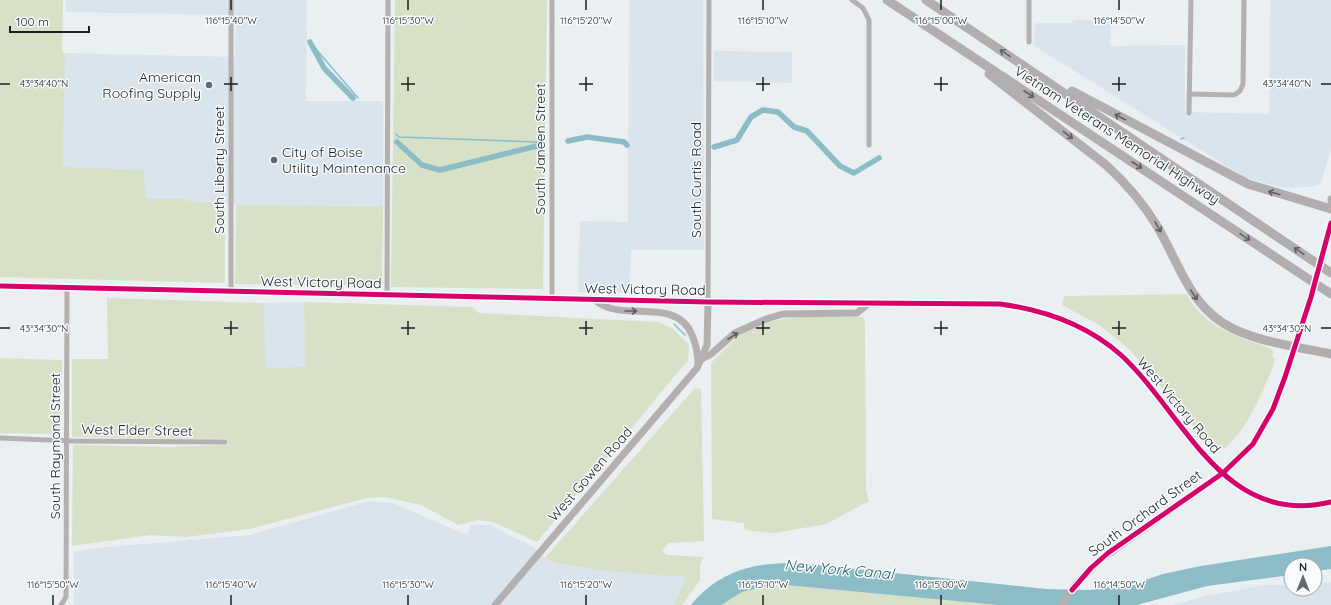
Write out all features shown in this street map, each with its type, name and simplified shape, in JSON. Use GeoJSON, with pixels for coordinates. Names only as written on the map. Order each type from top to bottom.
{"type":"FeatureCollection","features":[{"type":"Feature","properties":{"kind":"highway","name":"Vietnam Veterans Memorial Highway"},"geometry":{"type":"LineString","coordinates":[[887,0],[1331,294]]}},
{"type":"Feature","properties":{"kind":"highway","name":"Vietnam Veterans Memorial Highway"},"geometry":{"type":"LineString","coordinates":[[926,0],[1331,273]]}},
{"type":"Feature","properties":{"kind":"highway"},"geometry":{"type":"LineString","coordinates":[[938,34],[1122,179],[1143,205],[1157,226],[1192,292],[1201,305],[1214,317],[1236,330],[1331,354]]}},
{"type":"Feature","properties":{"kind":"highway"},"geometry":{"type":"LineString","coordinates":[[1020,63],[1248,184],[1331,209]]}},
{"type":"Feature","properties":{"kind":"main road","name":"South Orchard Street"},"geometry":{"type":"LineString","coordinates":[[1062,605],[1083,576],[1108,553],[1223,474],[1253,444],[1273,409],[1311,297],[1331,223]]}},
{"type":"Feature","properties":{"kind":"main road","name":"West Victory Road"},"geometry":{"type":"LineString","coordinates":[[0,286],[595,300],[1000,304],[1047,312],[1080,326],[1120,355],[1143,378],[1203,454],[1240,488],[1276,503],[1308,506],[1331,502]]}},
{"type":"Feature","properties":{"kind":"main road"},"geometry":{"type":"LineString","coordinates":[[595,300],[606,308],[616,310],[658,312],[676,318],[690,330],[696,348],[697,368]]}},
{"type":"Feature","properties":{"kind":"main road","name":"South Curtis Road"},"geometry":{"type":"LineString","coordinates":[[702,359],[708,337],[708,302]]}},
{"type":"Feature","properties":{"kind":"main road"},"geometry":{"type":"LineString","coordinates":[[702,359],[711,354],[735,334],[766,319],[783,314],[857,313],[870,303]]}},
{"type":"Feature","properties":{"kind":"main road","name":"West Gowen Road"},"geometry":{"type":"LineString","coordinates":[[495,605],[697,368],[702,359]]}},
{"type":"Feature","properties":{"kind":"street","name":"South Liberty Street"},"geometry":{"type":"LineString","coordinates":[[231,0],[231,292]]}},
{"type":"Feature","properties":{"kind":"street"},"geometry":{"type":"LineString","coordinates":[[387,295],[388,0]]}},
{"type":"Feature","properties":{"kind":"street","name":"South Janeen Street"},"geometry":{"type":"LineString","coordinates":[[552,0],[552,298]]}},
{"type":"Feature","properties":{"kind":"street","name":"South Curtis Road"},"geometry":{"type":"LineString","coordinates":[[708,302],[709,0]]}},
{"type":"Feature","properties":{"kind":"street"},"geometry":{"type":"LineString","coordinates":[[852,0],[863,8],[869,20],[869,145]]}},
{"type":"Feature","properties":{"kind":"street"},"geometry":{"type":"LineString","coordinates":[[1029,0],[1029,42]]}},
{"type":"Feature","properties":{"kind":"street"},"geometry":{"type":"LineString","coordinates":[[1189,113],[1190,0]]}},
{"type":"Feature","properties":{"kind":"street"},"geometry":{"type":"LineString","coordinates":[[1189,94],[1234,95],[1240,91],[1242,84],[1244,0]]}},
{"type":"Feature","properties":{"kind":"street","name":"South Raymond Street"},"geometry":{"type":"LineString","coordinates":[[62,604],[66,597],[67,288]]}},
{"type":"Feature","properties":{"kind":"street","name":"West Elder Street"},"geometry":{"type":"LineString","coordinates":[[0,438],[225,442]]}},
{"type":"Feature","properties":{"kind":"shaded area"},"geometry":{"type":"Polygon","coordinates":[[[66,0],[307,0],[306,101],[383,101],[383,207],[236,205],[188,201],[184,199],[145,199],[63,168],[65,53],[235,57],[236,15],[66,12],[66,0]]]}},
{"type":"Feature","properties":{"kind":"shaded area"},"geometry":{"type":"Polygon","coordinates":[[[629,0],[703,0],[704,250],[631,250],[629,293],[578,292],[580,221],[628,222],[629,0]]]}},
{"type":"Feature","properties":{"kind":"shaded area"},"geometry":{"type":"Polygon","coordinates":[[[1270,0],[1331,0],[1331,148],[1321,184],[1311,187],[1283,188],[1244,177],[1033,45],[1036,23],[1073,23],[1073,20],[1111,20],[1110,46],[1185,45],[1185,112],[1269,114],[1270,0]]]}},
{"type":"Feature","properties":{"kind":"shaded area"},"geometry":{"type":"Polygon","coordinates":[[[714,51],[792,52],[792,83],[714,81],[714,51]]]}},
{"type":"Feature","properties":{"kind":"shaded area"},"geometry":{"type":"Polygon","coordinates":[[[304,302],[305,368],[264,368],[264,303],[304,302]]]}},
{"type":"Feature","properties":{"kind":"shaded area"},"geometry":{"type":"Polygon","coordinates":[[[370,501],[392,503],[467,535],[471,525],[490,525],[533,547],[549,562],[573,567],[686,577],[674,605],[74,605],[74,552],[95,548],[250,535],[370,501]]]}},
{"type":"Feature","properties":{"kind":"shaded area"},"geometry":{"type":"Polygon","coordinates":[[[1323,582],[1331,582],[1331,605],[1172,605],[1205,596],[1265,585],[1283,585],[1283,597],[1323,597],[1323,582]]]}},
{"type":"Feature","properties":{"kind":"green space"},"geometry":{"type":"Polygon","coordinates":[[[0,0],[63,0],[62,52],[65,53],[63,167],[144,170],[145,199],[184,199],[188,201],[225,204],[225,283],[0,277],[0,0]]]}},
{"type":"Feature","properties":{"kind":"green space"},"geometry":{"type":"Polygon","coordinates":[[[395,0],[547,0],[543,289],[391,287],[395,0]]]}},
{"type":"Feature","properties":{"kind":"green space"},"geometry":{"type":"Polygon","coordinates":[[[236,205],[383,207],[382,286],[235,284],[236,205]]]}},
{"type":"Feature","properties":{"kind":"green space"},"geometry":{"type":"Polygon","coordinates":[[[1186,294],[1202,315],[1212,323],[1233,335],[1270,348],[1274,352],[1272,356],[1275,358],[1274,364],[1254,409],[1241,430],[1225,448],[1215,449],[1210,445],[1130,350],[1101,326],[1062,305],[1064,296],[1186,294]]]}},
{"type":"Feature","properties":{"kind":"green space"},"geometry":{"type":"Polygon","coordinates":[[[107,298],[264,303],[265,368],[305,367],[304,302],[473,307],[479,313],[658,322],[672,328],[689,345],[688,360],[537,542],[493,522],[478,520],[458,525],[421,505],[385,497],[367,498],[249,529],[186,537],[150,535],[72,546],[73,445],[170,447],[228,445],[227,439],[72,437],[72,359],[108,359],[107,298]]]}},
{"type":"Feature","properties":{"kind":"green space"},"geometry":{"type":"Polygon","coordinates":[[[799,317],[863,317],[865,321],[866,490],[869,501],[826,524],[775,533],[745,530],[744,523],[712,519],[711,363],[740,334],[770,321],[799,317]]]}},
{"type":"Feature","properties":{"kind":"green space"},"geometry":{"type":"Polygon","coordinates":[[[0,358],[62,360],[60,434],[0,433],[0,358]]]}},
{"type":"Feature","properties":{"kind":"green space"},"geometry":{"type":"Polygon","coordinates":[[[695,388],[701,389],[704,541],[669,543],[662,551],[667,555],[703,557],[700,566],[700,580],[682,605],[674,605],[686,577],[589,569],[569,566],[545,558],[695,388]]]}},
{"type":"Feature","properties":{"kind":"green space"},"geometry":{"type":"Polygon","coordinates":[[[775,584],[998,605],[721,605],[742,592],[775,584]]]}},
{"type":"Feature","properties":{"kind":"water","name":"New York Canal"},"geometry":{"type":"Polygon","coordinates":[[[1331,546],[1331,569],[1323,570],[1323,557],[1283,557],[1283,576],[1207,586],[1137,605],[998,605],[775,584],[742,592],[721,605],[691,605],[703,592],[716,582],[730,575],[744,569],[774,564],[808,564],[1046,589],[1089,590],[1134,584],[1163,574],[1201,566],[1331,546]]]}},
{"type":"Feature","properties":{"kind":"waterway"},"geometry":{"type":"LineString","coordinates":[[310,42],[358,98]]}},
{"type":"Feature","properties":{"kind":"waterway"},"geometry":{"type":"LineString","coordinates":[[310,42],[324,68],[353,98]]}},
{"type":"Feature","properties":{"kind":"waterway"},"geometry":{"type":"LineString","coordinates":[[714,147],[737,140],[751,117],[763,110],[778,112],[794,127],[807,131],[840,166],[854,173],[879,158]]}},
{"type":"Feature","properties":{"kind":"waterway"},"geometry":{"type":"LineString","coordinates":[[396,134],[399,137],[538,142],[545,137]]}},
{"type":"Feature","properties":{"kind":"waterway"},"geometry":{"type":"LineString","coordinates":[[568,141],[587,137],[624,142],[627,145]]}},
{"type":"Feature","properties":{"kind":"waterway"},"geometry":{"type":"LineString","coordinates":[[397,142],[422,165],[440,170],[537,146]]}},
{"type":"Feature","properties":{"kind":"waterway"},"geometry":{"type":"LineString","coordinates":[[674,324],[685,335]]}},
{"type":"Feature","properties":{"kind":"cycle path"},"geometry":{"type":"LineString","coordinates":[[1072,590],[1091,568],[1108,553],[1223,473],[1253,444],[1273,409],[1285,377],[1311,297],[1331,223]]}},
{"type":"Feature","properties":{"kind":"cycle path"},"geometry":{"type":"LineString","coordinates":[[0,286],[708,302],[1000,304],[1033,310],[1064,320],[1108,344],[1144,379],[1187,434],[1210,460],[1234,482],[1262,498],[1294,506],[1331,502]]}},
{"type":"Feature","properties":{"kind":"place","name":"American Roofing Supply"},"geometry":{"type":"Point","coordinates":[209,85]}},
{"type":"Feature","properties":{"kind":"place","name":"City of Boise Utility Maintenance"},"geometry":{"type":"Point","coordinates":[274,160]}}]}
